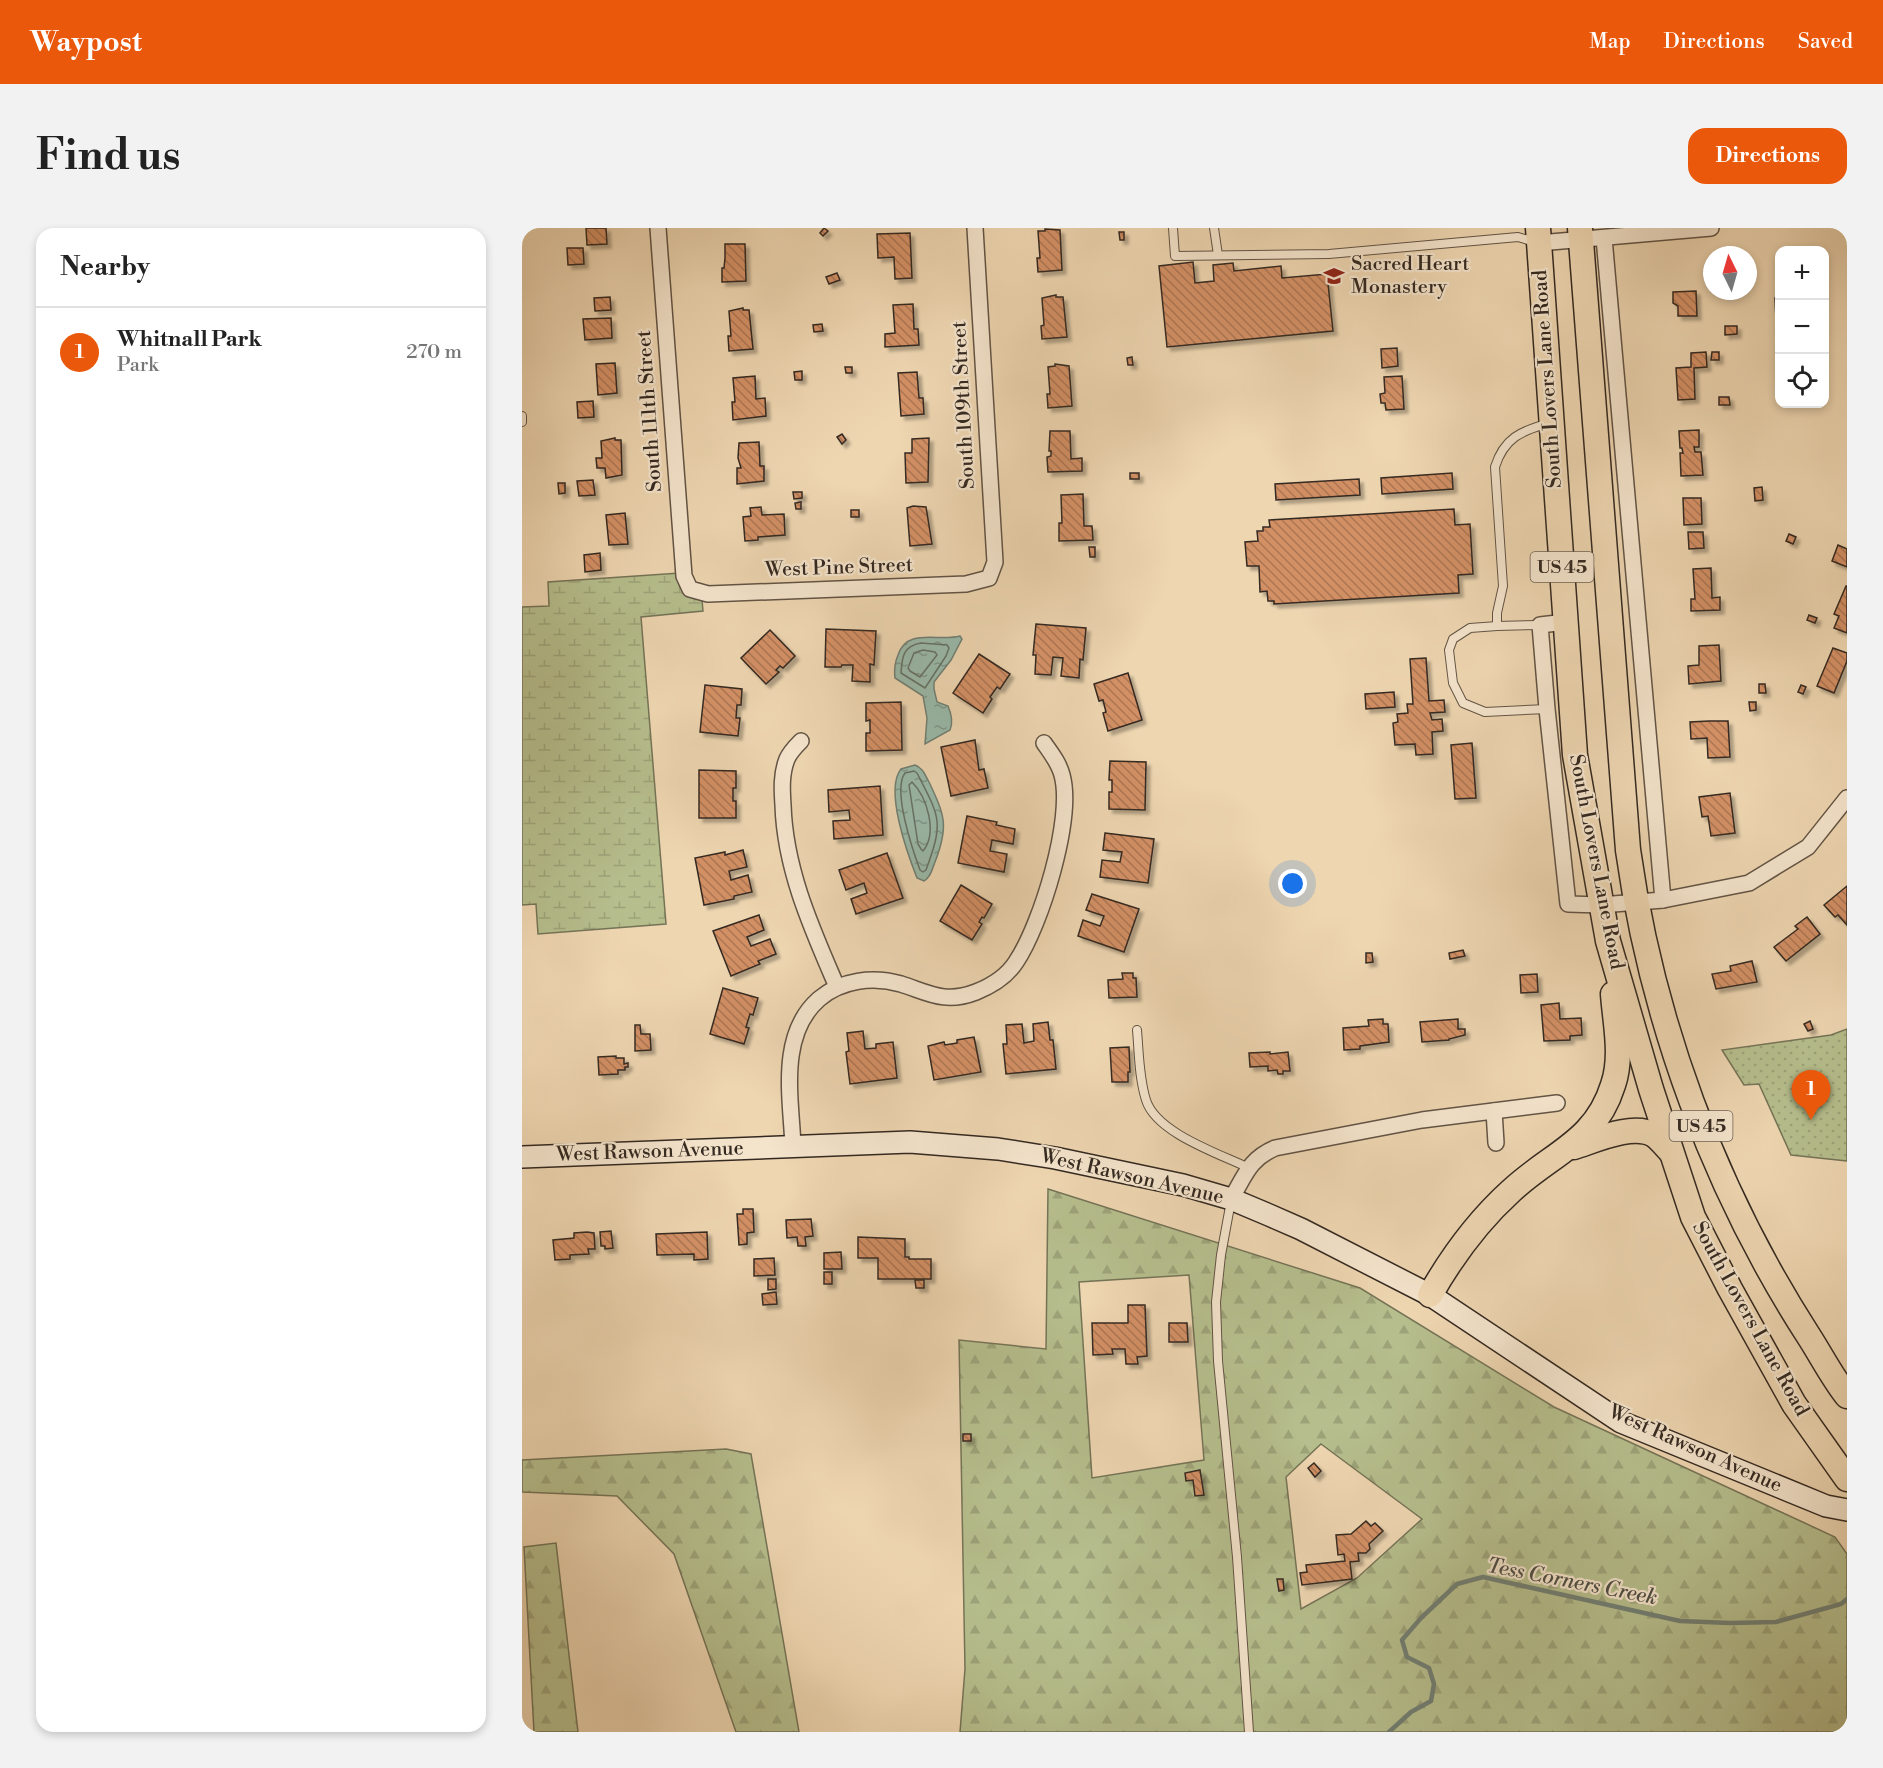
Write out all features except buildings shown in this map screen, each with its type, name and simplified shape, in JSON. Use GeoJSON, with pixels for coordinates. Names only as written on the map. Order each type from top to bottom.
{"type":"FeatureCollection","features":[{"type":"Feature","properties":{"kind":"main road","name":"South Lovers Lane Road"},"geometry":{"type":"LineString","coordinates":[[1538,235],[1575,755],[1618,904],[1647,956],[1675,1054],[1710,1151],[1754,1244],[1793,1312],[1847,1396]]}},
{"type":"Feature","properties":{"kind":"main road","name":"South Lovers Lane Road"},"geometry":{"type":"LineString","coordinates":[[1589,235],[1620,753],[1628,850],[1618,904],[1608,941],[1671,1152],[1693,1217],[1794,1404],[1842,1473]]}},
{"type":"Feature","properties":{"kind":"main road"},"geometry":{"type":"LineString","coordinates":[[1430,1295],[1444,1270],[1491,1210],[1535,1170],[1569,1148],[1591,1128],[1605,1106],[1614,1083],[1618,1057],[1608,941]]}},
{"type":"Feature","properties":{"kind":"main road"},"geometry":{"type":"LineString","coordinates":[[1569,1148],[1611,1135],[1638,1130],[1654,1135],[1671,1152]]}},
{"type":"Feature","properties":{"kind":"street","name":"South 111th Street"},"geometry":{"type":"LineString","coordinates":[[658,228],[681,557],[684,576],[690,589]]}},
{"type":"Feature","properties":{"kind":"street","name":"South 109th Street"},"geometry":{"type":"LineString","coordinates":[[975,228],[995,562],[988,578]]}},
{"type":"Feature","properties":{"kind":"street"},"geometry":{"type":"LineString","coordinates":[[1538,235],[1589,235],[1711,228]]}},
{"type":"Feature","properties":{"kind":"street"},"geometry":{"type":"LineString","coordinates":[[1589,235],[1664,900]]}},
{"type":"Feature","properties":{"kind":"street","name":"West Pine Street"},"geometry":{"type":"LineString","coordinates":[[690,589],[708,594],[966,584],[988,578]]}},
{"type":"Feature","properties":{"kind":"street"},"geometry":{"type":"LineString","coordinates":[[1566,622],[1540,625],[1568,904],[1618,904],[1664,900],[1749,883],[1808,847],[1847,798]]}},
{"type":"Feature","properties":{"kind":"street"},"geometry":{"type":"LineString","coordinates":[[801,741],[791,753],[783,773],[785,833],[804,909],[837,987]]}},
{"type":"Feature","properties":{"kind":"street"},"geometry":{"type":"LineString","coordinates":[[793,1146],[790,1073],[794,1038],[809,1009],[826,993],[847,983],[871,980],[901,984],[930,995],[963,995],[997,981],[1016,962],[1043,901],[1062,821],[1064,787],[1062,775],[1058,763],[1044,743]]}},
{"type":"Feature","properties":{"kind":"street"},"geometry":{"type":"LineString","coordinates":[[1231,1200],[1249,1168],[1261,1154],[1294,1144],[1422,1120],[1557,1103]]}},
{"type":"Feature","properties":{"kind":"street"},"geometry":{"type":"LineString","coordinates":[[1494,1111],[1497,1143]]}},
{"type":"Feature","properties":{"kind":"street","name":"West Rawson Avenue"},"geometry":{"type":"LineString","coordinates":[[522,1157],[910,1142],[998,1149],[1136,1174],[1231,1200],[1301,1229],[1430,1295],[1621,1422],[1827,1506],[1847,1510]]}},
{"type":"Feature","properties":{"kind":"lane"},"geometry":{"type":"LineString","coordinates":[[1173,228],[1176,256],[1329,254],[1538,235]]}},
{"type":"Feature","properties":{"kind":"lane"},"geometry":{"type":"LineString","coordinates":[[1214,228],[1218,255]]}},
{"type":"Feature","properties":{"kind":"lane"},"geometry":{"type":"LineString","coordinates":[[522,416],[522,422]]}},
{"type":"Feature","properties":{"kind":"lane"},"geometry":{"type":"LineString","coordinates":[[1497,626],[1503,586],[1495,467],[1507,443],[1520,434],[1550,423]]}},
{"type":"Feature","properties":{"kind":"lane"},"geometry":{"type":"LineString","coordinates":[[1540,625],[1470,628],[1453,639],[1449,650],[1453,683],[1463,703],[1485,712],[1547,709]]}},
{"type":"Feature","properties":{"kind":"lane"},"geometry":{"type":"LineString","coordinates":[[1137,1030],[1140,1072],[1146,1102],[1163,1124],[1191,1142],[1249,1168]]}},
{"type":"Feature","properties":{"kind":"lane"},"geometry":{"type":"LineString","coordinates":[[1231,1200],[1221,1255],[1216,1302],[1218,1361],[1237,1557],[1249,1732]]}},
{"type":"Feature","properties":{"kind":"green space"},"geometry":{"type":"Polygon","coordinates":[[[680,573],[687,596],[702,600],[703,611],[641,617],[666,924],[538,934],[536,904],[522,905],[522,607],[549,606],[548,582],[680,573]]]}},
{"type":"Feature","properties":{"kind":"green space"},"geometry":{"type":"Polygon","coordinates":[[[1847,1029],[1847,1161],[1791,1155],[1759,1084],[1744,1085],[1722,1050],[1831,1035],[1847,1029]]]}},
{"type":"Feature","properties":{"kind":"green space"},"geometry":{"type":"Polygon","coordinates":[[[1048,1189],[1360,1288],[1554,1407],[1835,1537],[1847,1554],[1847,1732],[960,1732],[965,1669],[959,1340],[1046,1349],[1048,1189]],[[1189,1275],[1079,1282],[1092,1478],[1204,1460],[1189,1275]],[[1321,1444],[1286,1477],[1301,1609],[1357,1578],[1422,1519],[1321,1444]]]}},
{"type":"Feature","properties":{"kind":"green space"},"geometry":{"type":"Polygon","coordinates":[[[726,1449],[751,1454],[799,1732],[736,1732],[674,1554],[617,1496],[522,1492],[522,1460],[726,1449]]]}},
{"type":"Feature","properties":{"kind":"green space"},"geometry":{"type":"Polygon","coordinates":[[[556,1543],[578,1732],[534,1732],[524,1547],[556,1543]]]}},
{"type":"Feature","properties":{"kind":"water"},"geometry":{"type":"Polygon","coordinates":[[[960,636],[962,639],[951,660],[934,682],[937,702],[948,706],[951,727],[950,730],[925,744],[927,718],[923,696],[895,678],[897,658],[902,646],[916,638],[960,636]]]}},
{"type":"Feature","properties":{"kind":"water"},"geometry":{"type":"Polygon","coordinates":[[[915,765],[922,770],[929,782],[939,804],[943,821],[939,850],[931,873],[924,881],[917,878],[913,868],[896,807],[896,779],[901,769],[915,765]]]}},
{"type":"Feature","properties":{"kind":"waterway","name":"Tess Corners Creek"},"geometry":{"type":"LineString","coordinates":[[1389,1732],[1411,1712],[1431,1701],[1434,1684],[1429,1668],[1407,1657],[1402,1640],[1421,1618],[1457,1584],[1483,1577],[1680,1621],[1730,1623],[1776,1622],[1841,1604],[1847,1599]]}},
{"type":"Feature","properties":{"kind":"place","name":"Sacred Heart Monastery"},"geometry":{"type":"Point","coordinates":[1334,276]}},
{"type":"Feature","properties":{"kind":"place","name":"Whitnall Park"},"geometry":{"type":"Point","coordinates":[1811,1120]}}]}
